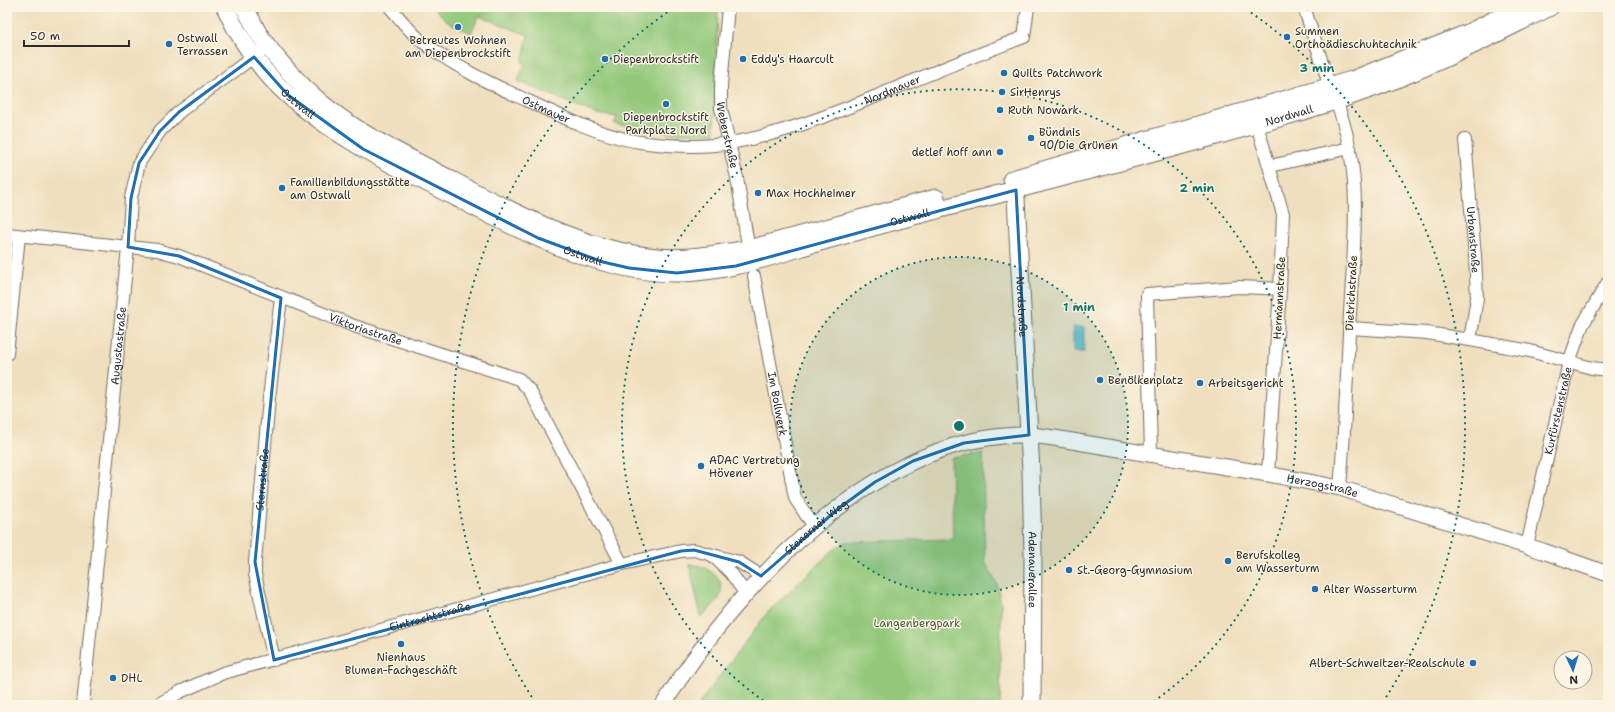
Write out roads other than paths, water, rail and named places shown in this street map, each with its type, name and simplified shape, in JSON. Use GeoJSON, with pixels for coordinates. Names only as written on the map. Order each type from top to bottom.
{"type":"FeatureCollection","features":[{"type":"Feature","properties":{"kind":"main road","name":"Ostwall"},"geometry":{"type":"LineString","coordinates":[[225,7],[254,57],[288,95],[321,122],[356,145],[431,185],[538,238],[603,262],[629,268],[677,273],[706,271],[751,262],[896,208],[1015,184]]}},
{"type":"Feature","properties":{"kind":"main road","name":"Ostwall"},"geometry":{"type":"LineString","coordinates":[[244,7],[268,46],[311,94],[352,126],[403,156],[547,226],[600,245],[646,256],[666,258],[687,257],[751,262]]}},
{"type":"Feature","properties":{"kind":"main road","name":"Nordwall"},"geometry":{"type":"LineString","coordinates":[[1015,184],[1257,124],[1333,94],[1352,80],[1470,32],[1520,7]]}},
{"type":"Feature","properties":{"kind":"main road","name":"Nordwall"},"geometry":{"type":"LineString","coordinates":[[1015,184],[1333,94],[1395,80],[1550,7]]}},
{"type":"Feature","properties":{"kind":"main road","name":"Nordstraße"},"geometry":{"type":"LineString","coordinates":[[1015,184],[1029,435]]}},
{"type":"Feature","properties":{"kind":"main road","name":"Adenauerallee"},"geometry":{"type":"LineString","coordinates":[[1029,435],[1033,555],[1032,705]]}},
{"type":"Feature","properties":{"kind":"street","name":"Ostmauer"},"geometry":{"type":"LineString","coordinates":[[390,7],[417,37],[438,54],[476,76],[551,112],[616,136],[640,142],[682,145],[729,143]]}},
{"type":"Feature","properties":{"kind":"street","name":"Weberstraße"},"geometry":{"type":"LineString","coordinates":[[728,7],[721,96],[724,124],[737,178],[751,262]]}},
{"type":"Feature","properties":{"kind":"street","name":"Nordmauer"},"geometry":{"type":"LineString","coordinates":[[729,143],[750,139],[832,114],[1024,37],[1028,7]]}},
{"type":"Feature","properties":{"kind":"street","name":"Dietrichstraße"},"geometry":{"type":"LineString","coordinates":[[1304,7],[1345,125],[1355,184],[1350,328],[1340,488]]}},
{"type":"Feature","properties":{"kind":"street","name":"Augustastraße"},"geometry":{"type":"LineString","coordinates":[[83,705],[128,247],[131,198],[139,163],[160,131],[179,112],[268,46]]}},
{"type":"Feature","properties":{"kind":"street","name":"Hermannstraße"},"geometry":{"type":"LineString","coordinates":[[1257,124],[1283,214],[1280,289],[1268,474]]}},
{"type":"Feature","properties":{"kind":"street","name":"Urbanstraße"},"geometry":{"type":"LineString","coordinates":[[1465,140],[1475,256],[1476,298],[1470,340]]}},
{"type":"Feature","properties":{"kind":"street"},"geometry":{"type":"LineString","coordinates":[[1270,166],[1350,148]]}},
{"type":"Feature","properties":{"kind":"street","name":"Viktoriastraße"},"geometry":{"type":"LineString","coordinates":[[13,235],[157,250],[179,256],[354,326],[519,379],[530,391],[622,564]]}},
{"type":"Feature","properties":{"kind":"street"},"geometry":{"type":"LineString","coordinates":[[7,354],[13,235]]}},
{"type":"Feature","properties":{"kind":"street","name":"Im Bollwerk"},"geometry":{"type":"LineString","coordinates":[[751,262],[795,498],[815,527]]}},
{"type":"Feature","properties":{"kind":"street","name":"Kurfürstenstraße"},"geometry":{"type":"LineString","coordinates":[[1527,546],[1569,362],[1582,326],[1608,282]]}},
{"type":"Feature","properties":{"kind":"street"},"geometry":{"type":"LineString","coordinates":[[1151,455],[1147,294],[1238,287],[1280,289]]}},
{"type":"Feature","properties":{"kind":"street","name":"Sternstraße"},"geometry":{"type":"LineString","coordinates":[[274,660],[256,574],[255,562],[269,398],[281,298]]}},
{"type":"Feature","properties":{"kind":"street"},"geometry":{"type":"LineString","coordinates":[[1350,328],[1427,333],[1530,351],[1592,368],[1608,370]]}},
{"type":"Feature","properties":{"kind":"street","name":"Herzogstraße"},"geometry":{"type":"LineString","coordinates":[[1029,435],[1268,474],[1340,488],[1527,546],[1608,574]]}},
{"type":"Feature","properties":{"kind":"street","name":"Stenerner Weg"},"geometry":{"type":"LineString","coordinates":[[663,705],[689,664],[745,593],[761,576],[815,527],[875,482],[913,461],[964,443],[1007,436],[1029,435]]}},
{"type":"Feature","properties":{"kind":"street","name":"Eintrachtstraße"},"geometry":{"type":"LineString","coordinates":[[157,705],[180,692],[223,673],[622,564],[681,551],[694,550],[710,553],[739,562],[761,576]]}},
{"type":"Feature","properties":{"kind":"street"},"geometry":{"type":"LineString","coordinates":[[710,553],[731,573],[745,593]]}},
{"type":"Feature","properties":{"kind":"water"},"geometry":{"type":"Polygon","coordinates":[[[1073,327],[1084,327],[1084,352],[1073,352],[1073,327]]]}},
{"type":"Feature","properties":{"kind":"place","name":"Betreutes Wohnen am Diepenbrockstift"},"geometry":{"type":"Point","coordinates":[458,27]}},
{"type":"Feature","properties":{"kind":"place","name":"Summen Orthoädieschuhtechnik"},"geometry":{"type":"Point","coordinates":[1287,37]}},
{"type":"Feature","properties":{"kind":"place","name":"Ostwall Terrassen"},"geometry":{"type":"Point","coordinates":[169,44]}},
{"type":"Feature","properties":{"kind":"place","name":"Diepenbrockstift"},"geometry":{"type":"Point","coordinates":[605,59]}},
{"type":"Feature","properties":{"kind":"place","name":"Eddy's Haarcult"},"geometry":{"type":"Point","coordinates":[743,59]}},
{"type":"Feature","properties":{"kind":"place","name":"Quilts Patchwork"},"geometry":{"type":"Point","coordinates":[1004,73]}},
{"type":"Feature","properties":{"kind":"place","name":"SirHenrys"},"geometry":{"type":"Point","coordinates":[1002,92]}},
{"type":"Feature","properties":{"kind":"place","name":"Diepenbrockstift Parkplatz Nord"},"geometry":{"type":"Point","coordinates":[666,104]}},
{"type":"Feature","properties":{"kind":"place","name":"Ruth Nowark"},"geometry":{"type":"Point","coordinates":[1000,110]}},
{"type":"Feature","properties":{"kind":"place","name":"Bündnis 90/Die Grünen"},"geometry":{"type":"Point","coordinates":[1031,138]}},
{"type":"Feature","properties":{"kind":"place","name":"detlef hoff ann"},"geometry":{"type":"Point","coordinates":[1000,152]}},
{"type":"Feature","properties":{"kind":"place","name":"Familienbildungsstätte am Ostwall"},"geometry":{"type":"Point","coordinates":[282,188]}},
{"type":"Feature","properties":{"kind":"place","name":"Max Hochheimer"},"geometry":{"type":"Point","coordinates":[758,193]}},
{"type":"Feature","properties":{"kind":"place","name":"Benölkenplatz"},"geometry":{"type":"Point","coordinates":[1100,380]}},
{"type":"Feature","properties":{"kind":"place","name":"Arbeitsgericht"},"geometry":{"type":"Point","coordinates":[1200,383]}},
{"type":"Feature","properties":{"kind":"place","name":"ADAC Vertretung Hövener"},"geometry":{"type":"Point","coordinates":[701,466]}},
{"type":"Feature","properties":{"kind":"place","name":"Berufskolleg am Wasserturm"},"geometry":{"type":"Point","coordinates":[1228,561]}},
{"type":"Feature","properties":{"kind":"place","name":"St.-Georg-Gymnasium"},"geometry":{"type":"Point","coordinates":[1069,570]}},
{"type":"Feature","properties":{"kind":"place","name":"Alter Wasserturm"},"geometry":{"type":"Point","coordinates":[1315,589]}},
{"type":"Feature","properties":{"kind":"place","name":"Nienhaus Blumen-Fachgeschäft"},"geometry":{"type":"Point","coordinates":[401,644]}},
{"type":"Feature","properties":{"kind":"place","name":"Albert-Schweitzer-Realschule"},"geometry":{"type":"Point","coordinates":[1473,663]}},
{"type":"Feature","properties":{"kind":"place","name":"DHL"},"geometry":{"type":"Point","coordinates":[113,678]}},
{"type":"Feature","properties":{"kind":"park label","name":"Langenbergpark"},"geometry":{"type":"Point","coordinates":[917,623]}}]}
